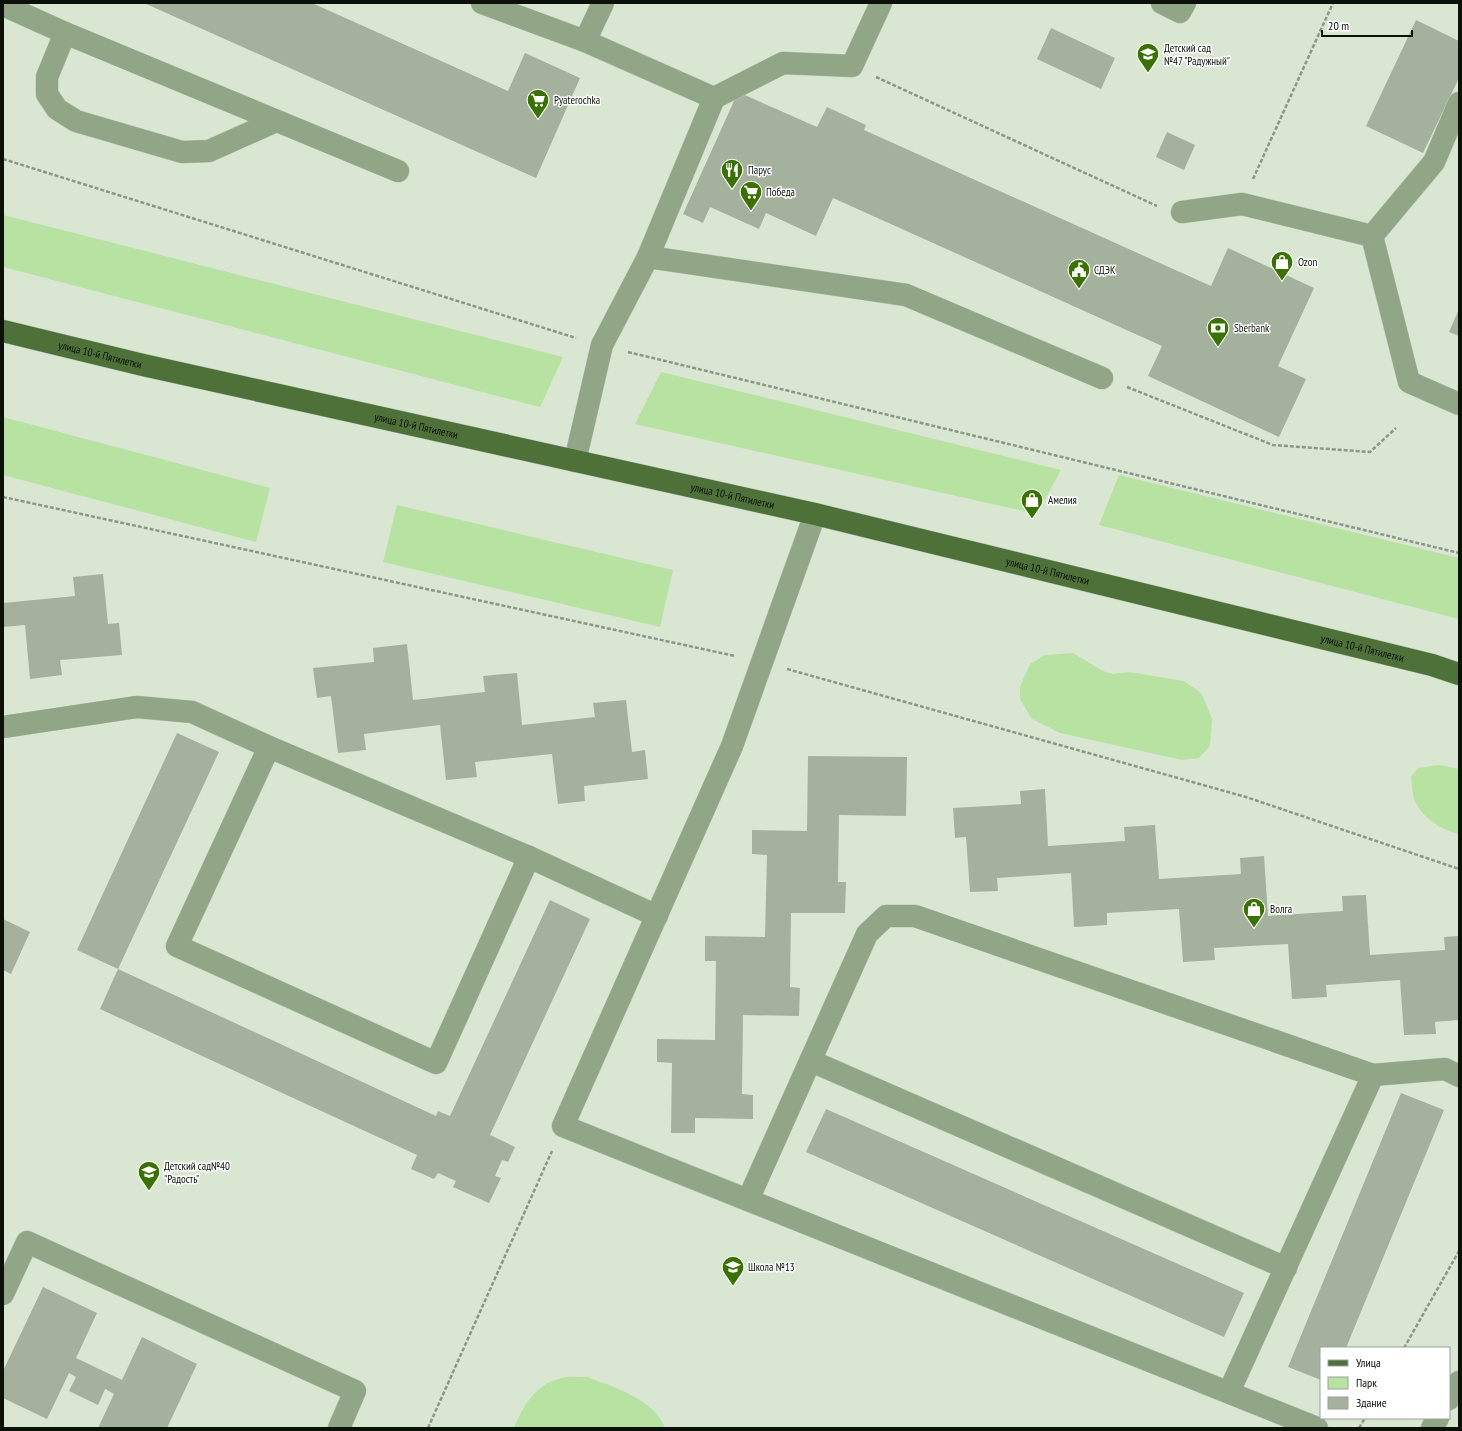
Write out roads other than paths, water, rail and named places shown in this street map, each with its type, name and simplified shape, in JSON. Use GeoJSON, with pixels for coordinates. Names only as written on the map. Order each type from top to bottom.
{"type":"FeatureCollection","features":[{"type":"Feature","properties":{"kind":"main road","name":"улица 10-й Пятилетки"},"geometry":{"type":"LineString","coordinates":[[3,332],[143,365],[815,514],[1432,665],[1459,674]]}},
{"type":"Feature","properties":{"kind":"street"},"geometry":{"type":"LineString","coordinates":[[482,3],[585,41],[714,98]]}},
{"type":"Feature","properties":{"kind":"street"},"geometry":{"type":"LineString","coordinates":[[585,41],[603,3]]}},
{"type":"Feature","properties":{"kind":"street"},"geometry":{"type":"LineString","coordinates":[[575,461],[602,345],[648,257],[714,98],[783,63],[852,66],[881,3]]}},
{"type":"Feature","properties":{"kind":"street"},"geometry":{"type":"LineString","coordinates":[[1162,3],[1180,12],[1185,3]]}},
{"type":"Feature","properties":{"kind":"street"},"geometry":{"type":"LineString","coordinates":[[3,5],[65,33],[398,171]]}},
{"type":"Feature","properties":{"kind":"street"},"geometry":{"type":"LineString","coordinates":[[65,33],[46,77],[47,94],[57,110],[76,121],[182,152],[209,151],[276,121]]}},
{"type":"Feature","properties":{"kind":"street"},"geometry":{"type":"LineString","coordinates":[[1372,236],[1434,162],[1459,103]]}},
{"type":"Feature","properties":{"kind":"street"},"geometry":{"type":"LineString","coordinates":[[1182,212],[1242,204],[1372,236]]}},
{"type":"Feature","properties":{"kind":"street"},"geometry":{"type":"LineString","coordinates":[[1372,236],[1409,382],[1459,404]]}},
{"type":"Feature","properties":{"kind":"street"},"geometry":{"type":"LineString","coordinates":[[648,257],[906,295],[1102,378]]}},
{"type":"Feature","properties":{"kind":"street"},"geometry":{"type":"LineString","coordinates":[[815,514],[732,746],[563,1126],[1317,1428]]}},
{"type":"Feature","properties":{"kind":"street"},"geometry":{"type":"LineString","coordinates":[[3,727],[137,706],[192,712],[269,747],[529,857],[657,916]]}},
{"type":"Feature","properties":{"kind":"street"},"geometry":{"type":"LineString","coordinates":[[269,747],[177,946],[436,1063],[529,857]]}},
{"type":"Feature","properties":{"kind":"street"},"geometry":{"type":"LineString","coordinates":[[748,1200],[867,934],[886,916],[915,916],[1372,1076],[1445,1069],[1459,1076]]}},
{"type":"Feature","properties":{"kind":"street"},"geometry":{"type":"LineString","coordinates":[[811,1061],[1286,1268]]}},
{"type":"Feature","properties":{"kind":"street"},"geometry":{"type":"LineString","coordinates":[[1229,1392],[1372,1076]]}},
{"type":"Feature","properties":{"kind":"street"},"geometry":{"type":"LineString","coordinates":[[3,1294],[27,1242],[355,1391],[339,1428]]}},
{"type":"Feature","properties":{"kind":"street"},"geometry":{"type":"LineString","coordinates":[[1450,1397],[1459,1382]]}},
{"type":"Feature","properties":{"kind":"street"},"geometry":{"type":"LineString","coordinates":[[1432,1428],[1437,1419]]}},
{"type":"Feature","properties":{"kind":"place","name":"Детский сад №47 \"Радужный\""},"geometry":{"type":"Point","coordinates":[1148,74]}},
{"type":"Feature","properties":{"kind":"place","name":"Pyaterochka"},"geometry":{"type":"Point","coordinates":[538,120]}},
{"type":"Feature","properties":{"kind":"place","name":"Парус"},"geometry":{"type":"Point","coordinates":[732,190]}},
{"type":"Feature","properties":{"kind":"place","name":"Победа"},"geometry":{"type":"Point","coordinates":[751,212]}},
{"type":"Feature","properties":{"kind":"place","name":"Ozon"},"geometry":{"type":"Point","coordinates":[1282,282]}},
{"type":"Feature","properties":{"kind":"place","name":"СДЭК"},"geometry":{"type":"Point","coordinates":[1079,290]}},
{"type":"Feature","properties":{"kind":"place","name":"Sberbank"},"geometry":{"type":"Point","coordinates":[1218,348]}},
{"type":"Feature","properties":{"kind":"place","name":"Амелия"},"geometry":{"type":"Point","coordinates":[1032,520]}},
{"type":"Feature","properties":{"kind":"place","name":"Волга"},"geometry":{"type":"Point","coordinates":[1254,928]}},
{"type":"Feature","properties":{"kind":"place","name":"Детский сад№40 \"Радость\""},"geometry":{"type":"Point","coordinates":[149,1192]}},
{"type":"Feature","properties":{"kind":"place","name":"Школа №13"},"geometry":{"type":"Point","coordinates":[733,1286]}}]}
